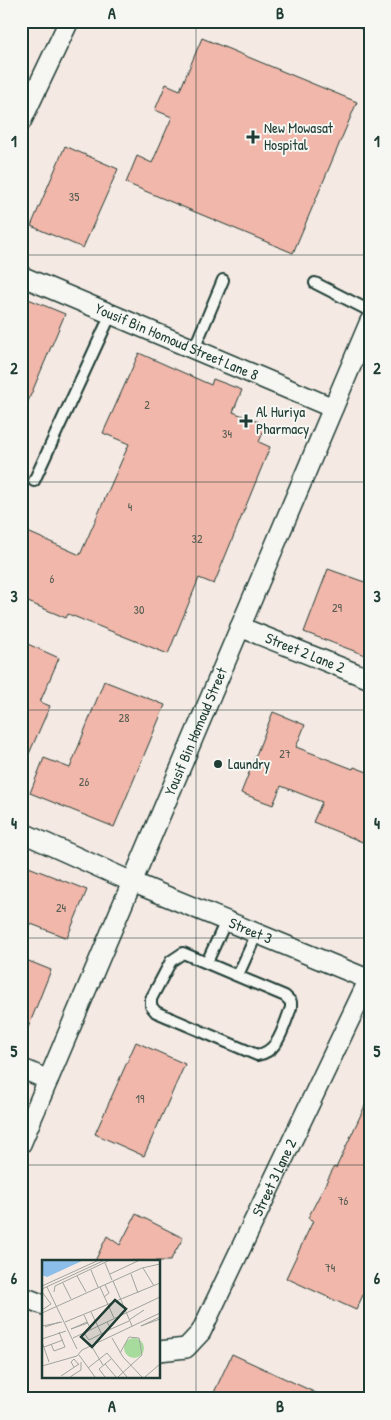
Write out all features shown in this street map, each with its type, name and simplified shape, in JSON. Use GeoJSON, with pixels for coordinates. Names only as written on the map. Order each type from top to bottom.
{"type":"FeatureCollection","features":[{"type":"Feature","properties":{"kind":"street"},"geometry":{"type":"LineString","coordinates":[[21,122],[69,21]]}},
{"type":"Feature","properties":{"kind":"street","name":"Yousif Bin Homoud Street Lane 8"},"geometry":{"type":"LineString","coordinates":[[21,276],[333,408]]}},
{"type":"Feature","properties":{"kind":"street","name":"Yousif Bin Homoud Street"},"geometry":{"type":"LineString","coordinates":[[21,1144],[370,320]]}},
{"type":"Feature","properties":{"kind":"street","name":"Street 2 Lane 2"},"geometry":{"type":"LineString","coordinates":[[240,627],[370,679]]}},
{"type":"Feature","properties":{"kind":"street","name":"Street 3"},"geometry":{"type":"LineString","coordinates":[[21,832],[132,882],[369,979]]}},
{"type":"Feature","properties":{"kind":"street","name":"Street 3 Lane 2"},"geometry":{"type":"LineString","coordinates":[[160,1351],[186,1348],[201,1332],[369,979]]}},
{"type":"Feature","properties":{"kind":"street"},"geometry":{"type":"LineString","coordinates":[[21,1068],[48,1080]]}},
{"type":"Feature","properties":{"kind":"street"},"geometry":{"type":"LineString","coordinates":[[21,1296],[42,1304]]}},
{"type":"Feature","properties":{"kind":"lane"},"geometry":{"type":"LineString","coordinates":[[194,349],[223,280]]}},
{"type":"Feature","properties":{"kind":"lane"},"geometry":{"type":"LineString","coordinates":[[314,283],[370,311]]}},
{"type":"Feature","properties":{"kind":"lane"},"geometry":{"type":"LineString","coordinates":[[34,481],[111,314]]}},
{"type":"Feature","properties":{"kind":"lane"},"geometry":{"type":"LineString","coordinates":[[207,962],[226,921]]}},
{"type":"Feature","properties":{"kind":"lane"},"geometry":{"type":"LineString","coordinates":[[238,975],[257,933]]}},
{"type":"Feature","properties":{"kind":"lane"},"geometry":{"type":"LineString","coordinates":[[183,953],[207,962],[285,996],[291,1002],[291,1008],[274,1048],[266,1054],[256,1055],[156,1012],[151,1006],[151,999],[171,961],[177,956],[183,953]]}},
{"type":"Feature","properties":{"kind":"building","name":"New Mowasat Hospital"},"geometry":{"type":"Polygon","coordinates":[[[202,38],[357,102],[293,253],[126,183],[137,156],[152,163],[172,117],[155,110],[166,84],[180,90],[202,38]]]}},
{"type":"Feature","properties":{"kind":"building"},"geometry":{"type":"Polygon","coordinates":[[[65,146],[118,169],[83,248],[31,226],[65,146]]]}},
{"type":"Feature","properties":{"kind":"building"},"geometry":{"type":"Polygon","coordinates":[[[21,296],[65,314],[21,418],[21,296]]]}},
{"type":"Feature","properties":{"kind":"building"},"geometry":{"type":"Polygon","coordinates":[[[139,353],[211,385],[213,379],[242,390],[233,412],[266,425],[259,442],[270,447],[214,584],[199,578],[168,654],[68,614],[66,618],[21,599],[21,529],[80,555],[129,444],[103,433],[139,353]]]}},
{"type":"Feature","properties":{"kind":"building"},"geometry":{"type":"Polygon","coordinates":[[[328,569],[370,584],[370,657],[304,632],[328,569]]]}},
{"type":"Feature","properties":{"kind":"building"},"geometry":{"type":"Polygon","coordinates":[[[21,641],[59,658],[40,702],[50,706],[21,772],[21,641]]]}},
{"type":"Feature","properties":{"kind":"building"},"geometry":{"type":"Polygon","coordinates":[[[104,681],[165,705],[114,827],[30,793],[44,758],[70,768],[104,681]]]}},
{"type":"Feature","properties":{"kind":"building"},"geometry":{"type":"Polygon","coordinates":[[[273,712],[305,725],[296,747],[353,769],[354,767],[370,773],[370,845],[313,822],[322,802],[281,786],[273,805],[241,793],[273,712]]]}},
{"type":"Feature","properties":{"kind":"building"},"geometry":{"type":"Polygon","coordinates":[[[21,864],[87,890],[67,938],[21,920],[21,864]]]}},
{"type":"Feature","properties":{"kind":"building"},"geometry":{"type":"Polygon","coordinates":[[[21,958],[51,970],[22,1043],[21,1042],[21,958]]]}},
{"type":"Feature","properties":{"kind":"building"},"geometry":{"type":"Polygon","coordinates":[[[136,1042],[185,1064],[144,1156],[95,1134],[136,1042]]]}},
{"type":"Feature","properties":{"kind":"building"},"geometry":{"type":"Polygon","coordinates":[[[370,1095],[370,1280],[356,1310],[286,1278],[313,1221],[308,1218],[334,1167],[336,1168],[370,1095]]]}},
{"type":"Feature","properties":{"kind":"building"},"geometry":{"type":"Polygon","coordinates":[[[136,1214],[183,1238],[170,1261],[95,1260],[107,1236],[120,1245],[136,1214]]]}},
{"type":"Feature","properties":{"kind":"building"},"geometry":{"type":"Polygon","coordinates":[[[232,1354],[329,1399],[211,1399],[232,1354]]]}},
{"type":"Feature","properties":{"kind":"place","name":"New Mowasat Hospital"},"geometry":{"type":"Point","coordinates":[253,137]}},
{"type":"Feature","properties":{"kind":"place","name":"Al Huriya Pharmacy"},"geometry":{"type":"Point","coordinates":[246,421]}},
{"type":"Feature","properties":{"kind":"place","name":"Laundry"},"geometry":{"type":"Point","coordinates":[218,764]}}]}
